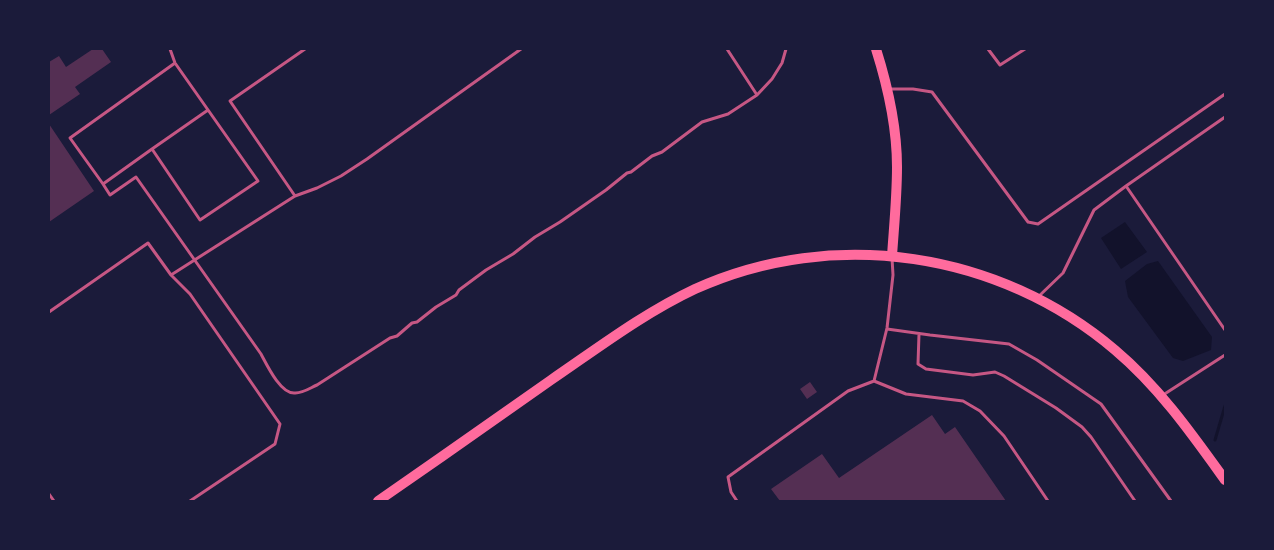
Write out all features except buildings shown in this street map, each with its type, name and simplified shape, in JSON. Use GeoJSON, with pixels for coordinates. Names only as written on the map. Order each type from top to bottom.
{"type":"FeatureCollection","features":[{"type":"Feature","properties":{"kind":"main road"},"geometry":{"type":"LineString","coordinates":[[876,49],[887,89],[894,130],[897,165],[892,256]]}},
{"type":"Feature","properties":{"kind":"main road"},"geometry":{"type":"LineString","coordinates":[[378,501],[593,351],[647,315],[690,292],[733,274],[764,266],[790,260],[842,255],[892,256],[930,261],[967,270],[1005,283],[1067,314],[1108,344],[1143,376],[1186,427],[1225,480]]}},
{"type":"Feature","properties":{"kind":"lane"},"geometry":{"type":"LineString","coordinates":[[152,149],[200,220],[258,181],[175,63],[170,49]]}},
{"type":"Feature","properties":{"kind":"lane"},"geometry":{"type":"LineString","coordinates":[[295,196],[230,101],[306,49]]}},
{"type":"Feature","properties":{"kind":"lane"},"geometry":{"type":"LineString","coordinates":[[170,275],[295,196],[342,176],[521,49]]}},
{"type":"Feature","properties":{"kind":"lane"},"geometry":{"type":"LineString","coordinates":[[727,49],[757,95]]}},
{"type":"Feature","properties":{"kind":"lane"},"geometry":{"type":"LineString","coordinates":[[175,63],[70,138],[110,195],[136,177],[261,354],[279,384],[287,391],[294,393],[306,391],[317,385],[390,338],[397,336],[486,270],[560,222],[702,122],[728,114],[757,95],[772,79],[782,63],[786,49]]}},
{"type":"Feature","properties":{"kind":"lane"},"geometry":{"type":"LineString","coordinates":[[988,49],[1000,65],[1025,49]]}},
{"type":"Feature","properties":{"kind":"lane"},"geometry":{"type":"LineString","coordinates":[[887,89],[912,89],[932,92],[1028,222],[1038,224],[1225,94]]}},
{"type":"Feature","properties":{"kind":"lane"},"geometry":{"type":"LineString","coordinates":[[103,184],[208,110]]}},
{"type":"Feature","properties":{"kind":"lane"},"geometry":{"type":"LineString","coordinates":[[1038,298],[1063,273],[1094,210],[1225,117]]}},
{"type":"Feature","properties":{"kind":"lane"},"geometry":{"type":"LineString","coordinates":[[1126,186],[1225,330]]}},
{"type":"Feature","properties":{"kind":"lane"},"geometry":{"type":"LineString","coordinates":[[49,312],[148,243],[170,275],[190,294],[280,424],[275,444],[190,501]]}},
{"type":"Feature","properties":{"kind":"lane"},"geometry":{"type":"LineString","coordinates":[[874,381],[887,329],[893,275],[892,256]]}},
{"type":"Feature","properties":{"kind":"lane"},"geometry":{"type":"LineString","coordinates":[[887,329],[1009,344],[1037,360],[1100,404],[1171,501]]}},
{"type":"Feature","properties":{"kind":"lane"},"geometry":{"type":"LineString","coordinates":[[919,334],[918,364],[926,369],[973,375],[995,372],[1056,408],[1082,427],[1135,501]]}},
{"type":"Feature","properties":{"kind":"lane"},"geometry":{"type":"LineString","coordinates":[[1161,396],[1225,355]]}},
{"type":"Feature","properties":{"kind":"lane"},"geometry":{"type":"LineString","coordinates":[[737,501],[731,492],[728,477],[848,391],[874,381],[906,394],[963,402],[980,411],[1004,436],[1048,501]]}},
{"type":"Feature","properties":{"kind":"lane"},"geometry":{"type":"LineString","coordinates":[[49,494],[54,501]]}},
{"type":"Feature","properties":{"kind":"shaded area"},"geometry":{"type":"Polygon","coordinates":[[[1125,222],[1147,252],[1121,269],[1101,238],[1125,222]]]}},
{"type":"Feature","properties":{"kind":"shaded area"},"geometry":{"type":"Polygon","coordinates":[[[1158,261],[1212,337],[1211,350],[1183,361],[1173,358],[1128,297],[1125,281],[1147,264],[1158,261]]]}},
{"type":"Feature","properties":{"kind":"waterway"},"geometry":{"type":"LineString","coordinates":[[1215,440],[1225,406]]}}]}
